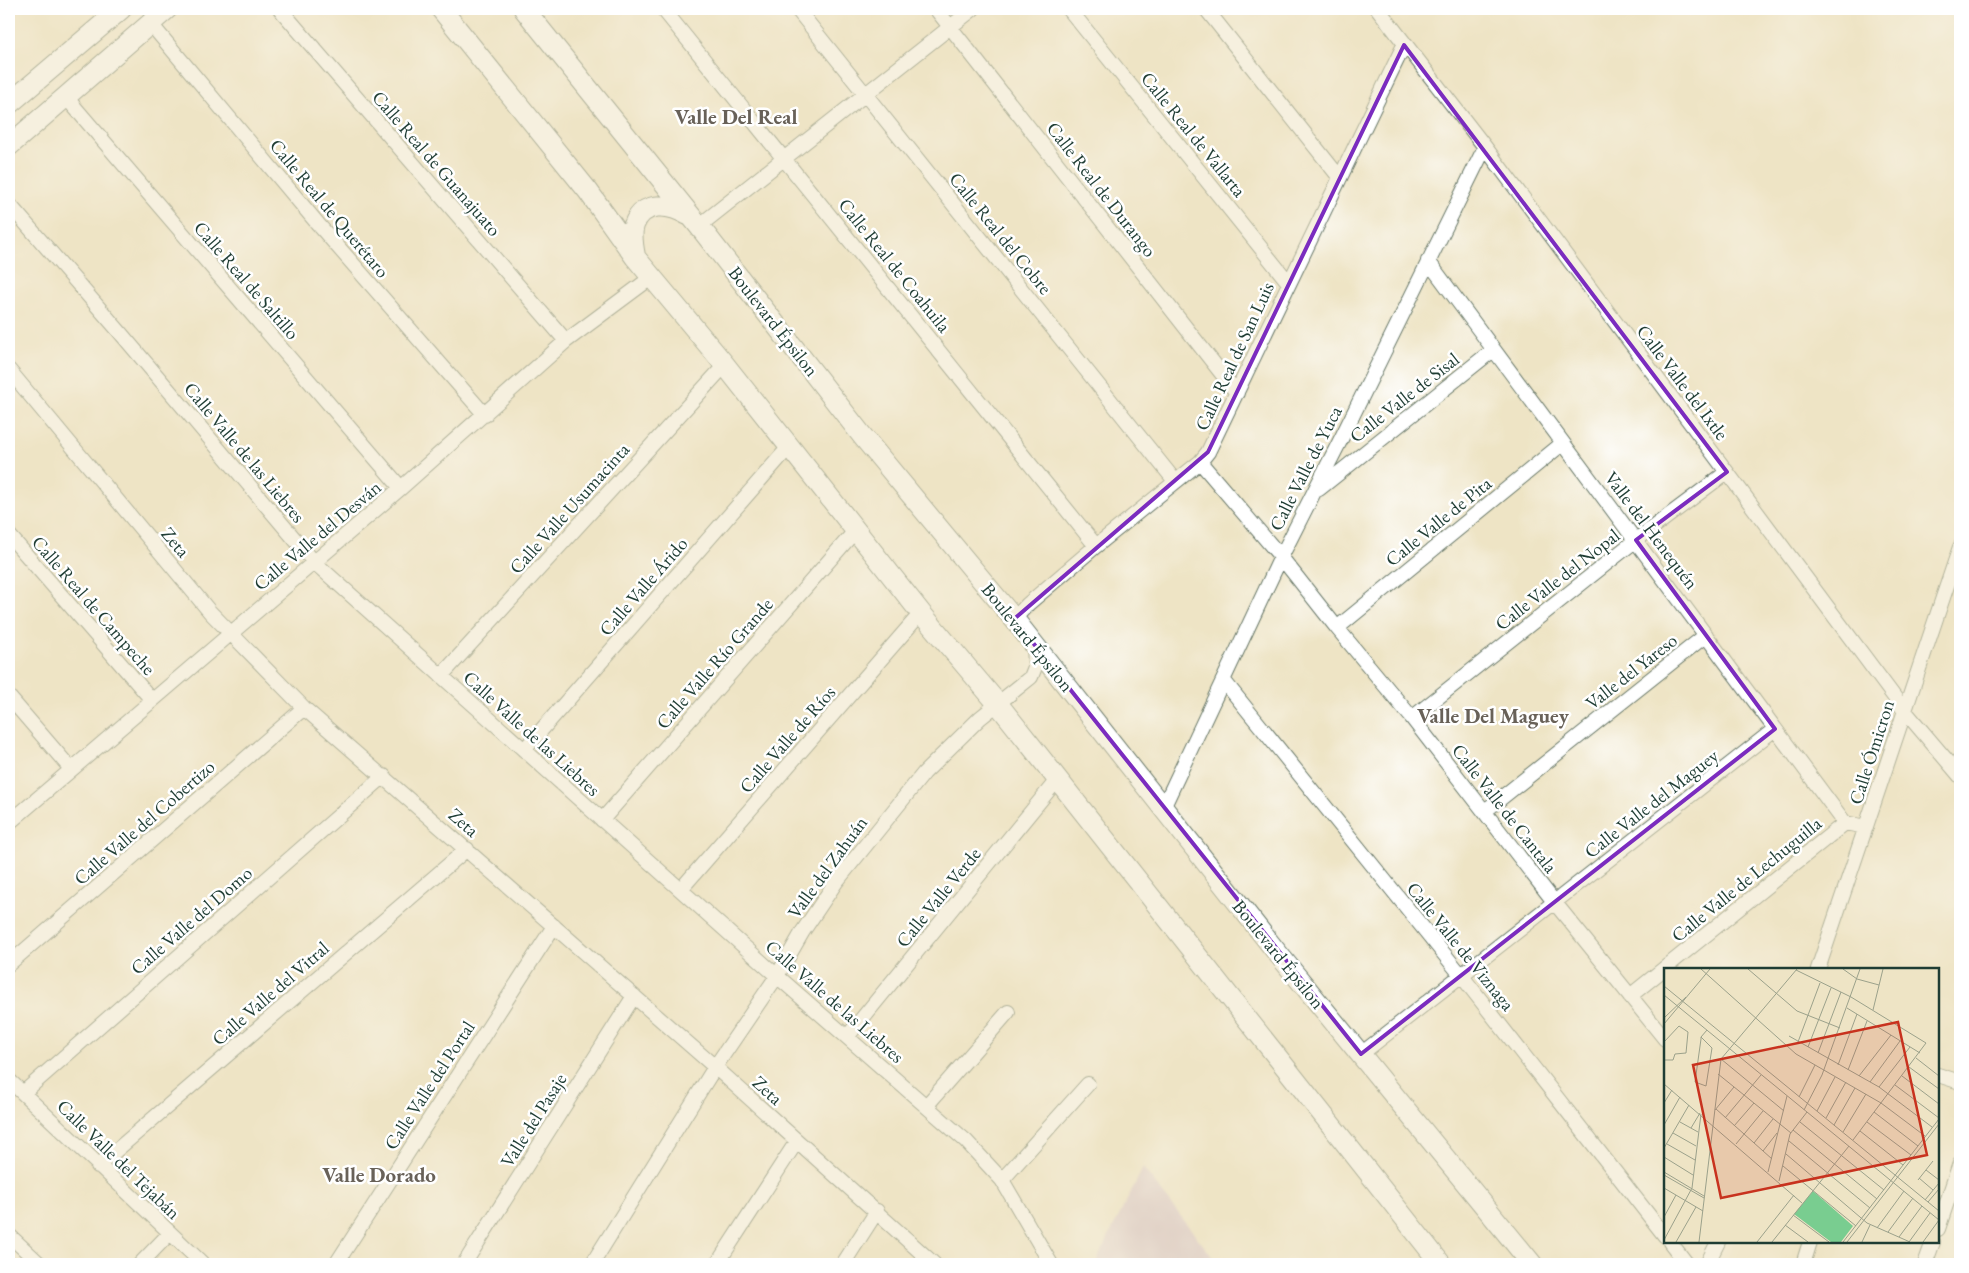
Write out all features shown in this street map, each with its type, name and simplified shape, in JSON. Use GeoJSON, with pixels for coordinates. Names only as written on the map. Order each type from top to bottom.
{"type":"FeatureCollection","features":[{"type":"Feature","properties":{"kind":"street"},"geometry":{"type":"LineString","coordinates":[[9,104],[121,9]]}},
{"type":"Feature","properties":{"kind":"street"},"geometry":{"type":"LineString","coordinates":[[9,146],[167,9]]}},
{"type":"Feature","properties":{"kind":"street","name":"Calle Real de Guanajuato"},"geometry":{"type":"LineString","coordinates":[[280,9],[566,341]]}},
{"type":"Feature","properties":{"kind":"street"},"geometry":{"type":"LineString","coordinates":[[441,9],[588,191],[635,257],[725,366],[855,531],[998,704],[1441,1264]]}},
{"type":"Feature","properties":{"kind":"street","name":"Boulevard Épsilon"},"geometry":{"type":"LineString","coordinates":[[524,9],[695,222],[864,438],[1034,644],[1275,950],[1532,1264]]}},
{"type":"Feature","properties":{"kind":"street","name":"Calle Real de Coahuila"},"geometry":{"type":"LineString","coordinates":[[664,9],[1096,546]]}},
{"type":"Feature","properties":{"kind":"street","name":"Calle Real del Cobre"},"geometry":{"type":"LineString","coordinates":[[797,9],[1175,481]]}},
{"type":"Feature","properties":{"kind":"street","name":"Calle Real de Durango"},"geometry":{"type":"LineString","coordinates":[[936,9],[1238,393]]}},
{"type":"Feature","properties":{"kind":"street"},"geometry":{"type":"LineString","coordinates":[[635,257],[634,226],[638,217],[645,210],[657,206],[668,206],[678,209],[695,222],[785,158],[974,9]]}},
{"type":"Feature","properties":{"kind":"street","name":"Calle Real de Vallarta"},"geometry":{"type":"LineString","coordinates":[[1069,9],[1289,283]]}},
{"type":"Feature","properties":{"kind":"street"},"geometry":{"type":"LineString","coordinates":[[1206,9],[1340,178]]}},
{"type":"Feature","properties":{"kind":"street","name":"Calle Valle del Ixtle"},"geometry":{"type":"LineString","coordinates":[[1378,9],[1404,45],[1485,147],[1904,710],[1960,776]]}},
{"type":"Feature","properties":{"kind":"street","name":"Calle Real de Querétaro"},"geometry":{"type":"LineString","coordinates":[[150,23],[318,224],[485,415]]}},
{"type":"Feature","properties":{"kind":"street","name":"Calle Real de San Luis"},"geometry":{"type":"LineString","coordinates":[[1014,619],[1028,604],[1096,546],[1200,462],[1208,452],[1404,45]]}},
{"type":"Feature","properties":{"kind":"street","name":"Calle Real de Saltillo"},"geometry":{"type":"LineString","coordinates":[[65,96],[401,488]]}},
{"type":"Feature","properties":{"kind":"street","name":"Calle Valle de Yuca"},"geometry":{"type":"LineString","coordinates":[[1163,808],[1281,557],[1315,493],[1485,147]]}},
{"type":"Feature","properties":{"kind":"street","name":"Calle Valle de las Liebres"},"geometry":{"type":"LineString","coordinates":[[9,204],[314,562],[777,976],[966,1141],[1002,1180],[1052,1264]]}},
{"type":"Feature","properties":{"kind":"street","name":"Valle del Henequén"},"geometry":{"type":"LineString","coordinates":[[1428,260],[1845,824]]}},
{"type":"Feature","properties":{"kind":"street","name":"Calle Valle del Desván"},"geometry":{"type":"LineString","coordinates":[[9,823],[401,488],[566,341],[652,277]]}},
{"type":"Feature","properties":{"kind":"street","name":"Calle Valle de Sisal"},"geometry":{"type":"LineString","coordinates":[[1315,493],[1493,350]]}},
{"type":"Feature","properties":{"kind":"street","name":"Calle Valle Usumacinta"},"geometry":{"type":"LineString","coordinates":[[441,676],[725,366]]}},
{"type":"Feature","properties":{"kind":"street","name":"Zeta"},"geometry":{"type":"LineString","coordinates":[[9,370],[198,598],[304,708],[715,1067],[934,1264]]}},
{"type":"Feature","properties":{"kind":"street","name":"Calle Valle de Pita"},"geometry":{"type":"LineString","coordinates":[[1337,628],[1563,443]]}},
{"type":"Feature","properties":{"kind":"street","name":"Calle Valle Árido"},"geometry":{"type":"LineString","coordinates":[[524,750],[789,447]]}},
{"type":"Feature","properties":{"kind":"street","name":"Calle Valle de Cantala"},"geometry":{"type":"LineString","coordinates":[[1200,462],[1281,557],[1412,718],[1555,903],[1664,1038]]}},
{"type":"Feature","properties":{"kind":"street","name":"Calle Valle del Nopal"},"geometry":{"type":"LineString","coordinates":[[1412,718],[1636,540],[1727,472]]}},
{"type":"Feature","properties":{"kind":"street","name":"Calle Valle Río Grande"},"geometry":{"type":"LineString","coordinates":[[602,820],[855,531]]}},
{"type":"Feature","properties":{"kind":"street","name":"Calle Real de Campeche"},"geometry":{"type":"LineString","coordinates":[[9,534],[152,700]]}},
{"type":"Feature","properties":{"kind":"street","name":"Calle Ómicron"},"geometry":{"type":"LineString","coordinates":[[1818,968],[1960,548]]}},
{"type":"Feature","properties":{"kind":"street","name":"Calle Valle de Ríos"},"geometry":{"type":"LineString","coordinates":[[681,889],[922,613]]}},
{"type":"Feature","properties":{"kind":"street","name":"Valle del Yareso"},"geometry":{"type":"LineString","coordinates":[[1485,811],[1706,635]]}},
{"type":"Feature","properties":{"kind":"street","name":"Valle del Zahuán"},"geometry":{"type":"LineString","coordinates":[[592,1264],[715,1067],[777,976],[803,931],[836,882],[894,808],[947,749],[980,718],[1031,677],[1035,667],[1034,644]]}},
{"type":"Feature","properties":{"kind":"street","name":"Calle Valle de Viznaga"},"geometry":{"type":"LineString","coordinates":[[1224,681],[1461,975],[1664,1235]]}},
{"type":"Feature","properties":{"kind":"street"},"geometry":{"type":"LineString","coordinates":[[9,697],[71,770]]}},
{"type":"Feature","properties":{"kind":"street","name":"Calle Valle del Cobertizo"},"geometry":{"type":"LineString","coordinates":[[9,964],[304,708]]}},
{"type":"Feature","properties":{"kind":"street","name":"Calle Valle del Maguey"},"geometry":{"type":"LineString","coordinates":[[1361,1054],[1775,729]]}},
{"type":"Feature","properties":{"kind":"street","name":"Calle Valle del Domo"},"geometry":{"type":"LineString","coordinates":[[23,1093],[384,776]]}},
{"type":"Feature","properties":{"kind":"street","name":"Calle Valle Verde"},"geometry":{"type":"LineString","coordinates":[[847,1037],[1057,780]]}},
{"type":"Feature","properties":{"kind":"street","name":"Calle Valle de Lechuguilla"},"geometry":{"type":"LineString","coordinates":[[1665,968],[1845,824],[1866,827]]}},
{"type":"Feature","properties":{"kind":"street","name":"Calle Valle del Vitral"},"geometry":{"type":"LineString","coordinates":[[98,1166],[467,849]]}},
{"type":"Feature","properties":{"kind":"street","name":"Calle Valle del Portal"},"geometry":{"type":"LineString","coordinates":[[336,1264],[554,926]]}},
{"type":"Feature","properties":{"kind":"street","name":"Calle Valle de Lechuguilla"},"geometry":{"type":"LineString","coordinates":[[1630,996],[1664,969]]}},
{"type":"Feature","properties":{"kind":"street","name":"Valle del Pasaje"},"geometry":{"type":"LineString","coordinates":[[464,1264],[634,996]]}},
{"type":"Feature","properties":{"kind":"street"},"geometry":{"type":"LineString","coordinates":[[927,1106],[1008,1012]]}},
{"type":"Feature","properties":{"kind":"street"},"geometry":{"type":"LineString","coordinates":[[1939,1075],[1960,1082]]}},
{"type":"Feature","properties":{"kind":"street","name":"Calle Valle del Tejabán"},"geometry":{"type":"LineString","coordinates":[[9,1080],[203,1264]]}},
{"type":"Feature","properties":{"kind":"street"},"geometry":{"type":"LineString","coordinates":[[1002,1180],[1088,1084]]}},
{"type":"Feature","properties":{"kind":"street"},"geometry":{"type":"LineString","coordinates":[[717,1264],[797,1141]]}},
{"type":"Feature","properties":{"kind":"street"},"geometry":{"type":"LineString","coordinates":[[1939,1225],[1960,1163]]}},
{"type":"Feature","properties":{"kind":"street"},"geometry":{"type":"LineString","coordinates":[[843,1264],[877,1212]]}},
{"type":"Feature","properties":{"kind":"street"},"geometry":{"type":"LineString","coordinates":[[140,1264],[170,1233]]}},
{"type":"Feature","properties":{"kind":"street"},"geometry":{"type":"LineString","coordinates":[[9,1235],[40,1264]]}},
{"type":"Feature","properties":{"kind":"street"},"geometry":{"type":"LineString","coordinates":[[1671,1243],[1687,1264]]}},
{"type":"Feature","properties":{"kind":"street"},"geometry":{"type":"LineString","coordinates":[[1707,1264],[1718,1243]]}},
{"type":"Feature","properties":{"kind":"street"},"geometry":{"type":"LineString","coordinates":[[1803,1264],[1810,1243]]}},
{"type":"Feature","properties":{"kind":"street"},"geometry":{"type":"LineString","coordinates":[[1925,1264],[1933,1243]]}},
{"type":"Feature","properties":{"kind":"highlighted area"},"geometry":{"type":"Polygon","coordinates":[[[1404,45],[1727,472],[1636,540],[1775,729],[1361,1054],[1014,619],[1208,452],[1404,45]]]}},
{"type":"Feature","properties":{"kind":"shaded area"},"geometry":{"type":"Polygon","coordinates":[[[1143,1168],[1218,1264],[1095,1264],[1143,1168]]]}},
{"type":"Feature","properties":{"kind":"district","name":"Valle Del Real"},"geometry":{"type":"Point","coordinates":[736,117]}},
{"type":"Feature","properties":{"kind":"district","name":"Valle Del Maguey"},"geometry":{"type":"Point","coordinates":[1493,716]}},
{"type":"Feature","properties":{"kind":"district","name":"Valle Dorado"},"geometry":{"type":"Point","coordinates":[379,1175]}}]}
